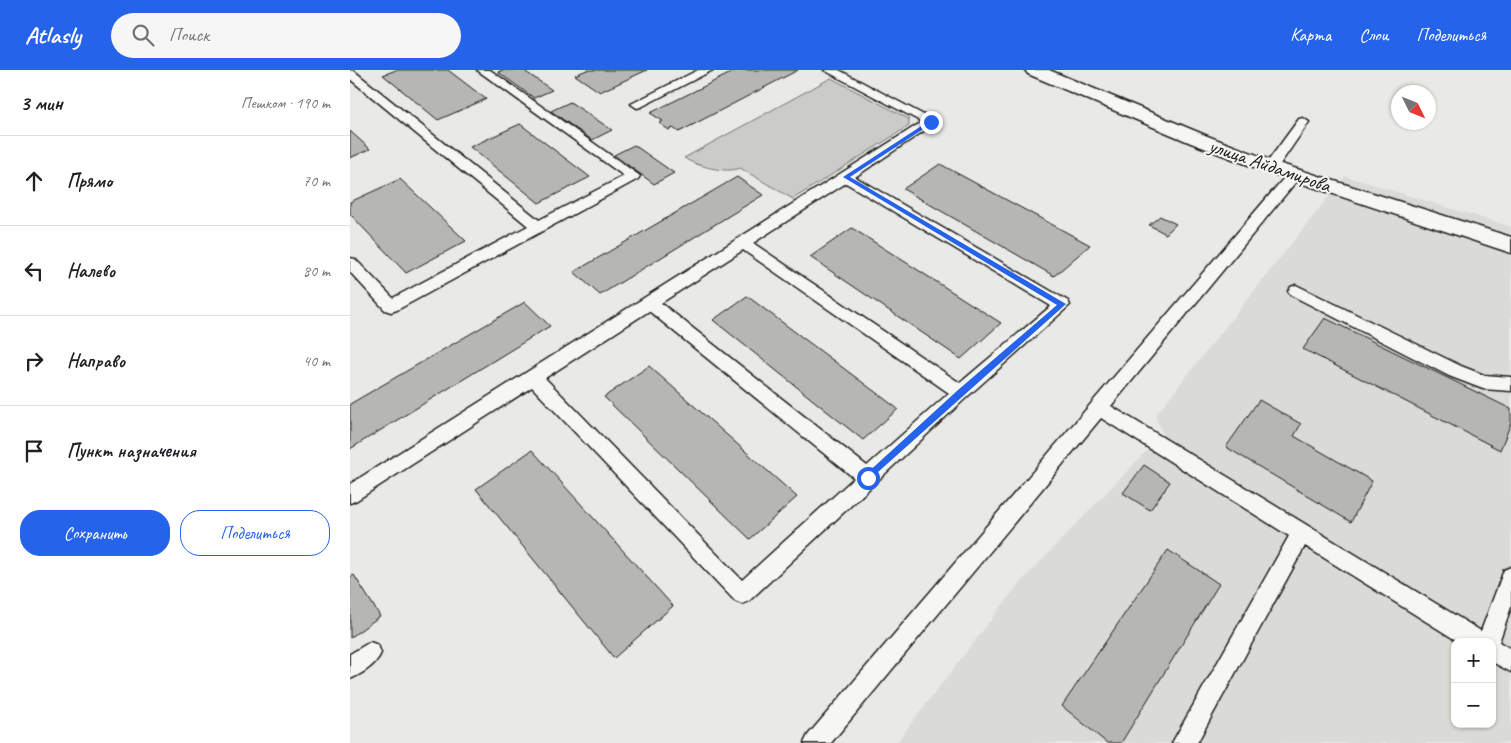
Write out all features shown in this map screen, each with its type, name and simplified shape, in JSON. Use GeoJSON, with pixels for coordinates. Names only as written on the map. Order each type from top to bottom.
{"type":"FeatureCollection","features":[{"type":"Feature","properties":{"kind":"main road","name":"улица Айдамирова"},"geometry":{"type":"LineString","coordinates":[[1034,70],[1198,140],[1271,167],[1511,245]]}},
{"type":"Feature","properties":{"kind":"lane"},"geometry":{"type":"LineString","coordinates":[[350,263],[391,306],[633,176],[484,70]]}},
{"type":"Feature","properties":{"kind":"lane"},"geometry":{"type":"LineString","coordinates":[[637,104],[707,70]]}},
{"type":"Feature","properties":{"kind":"lane"},"geometry":{"type":"LineString","coordinates":[[350,494],[931,122],[830,70]]}},
{"type":"Feature","properties":{"kind":"lane"},"geometry":{"type":"LineString","coordinates":[[350,73],[537,226]]}},
{"type":"Feature","properties":{"kind":"lane"},"geometry":{"type":"LineString","coordinates":[[1271,167],[1303,122]]}},
{"type":"Feature","properties":{"kind":"lane"},"geometry":{"type":"LineString","coordinates":[[816,743],[1294,175]]}},
{"type":"Feature","properties":{"kind":"lane"},"geometry":{"type":"LineString","coordinates":[[533,377],[742,594],[961,392],[1062,304],[846,177]]}},
{"type":"Feature","properties":{"kind":"lane"},"geometry":{"type":"LineString","coordinates":[[743,242],[961,392]]}},
{"type":"Feature","properties":{"kind":"lane"},"geometry":{"type":"LineString","coordinates":[[1296,291],[1455,371],[1483,382],[1511,384]]}},
{"type":"Feature","properties":{"kind":"lane"},"geometry":{"type":"LineString","coordinates":[[650,302],[868,478]]}},
{"type":"Feature","properties":{"kind":"lane"},"geometry":{"type":"LineString","coordinates":[[1099,408],[1472,638]]}},
{"type":"Feature","properties":{"kind":"lane"},"geometry":{"type":"LineString","coordinates":[[1184,743],[1301,534]]}},
{"type":"Feature","properties":{"kind":"lane"},"geometry":{"type":"LineString","coordinates":[[1489,638],[1511,576]]}},
{"type":"Feature","properties":{"kind":"lane"},"geometry":{"type":"LineString","coordinates":[[350,668],[370,653]]}},
{"type":"Feature","properties":{"kind":"lane"},"geometry":{"type":"LineString","coordinates":[[1496,653],[1511,662]]}},
{"type":"Feature","properties":{"kind":"shaded area"},"geometry":{"type":"Polygon","coordinates":[[[831,78],[909,119],[909,126],[793,199],[740,168],[720,170],[696,164],[684,158],[831,78]]]}},
{"type":"Feature","properties":{"kind":"shaded area"},"geometry":{"type":"Polygon","coordinates":[[[1345,176],[1511,227],[1511,743],[896,743],[1018,585],[1163,434],[1155,416],[1345,176]]]}},
{"type":"Feature","properties":{"kind":"building"},"geometry":{"type":"Polygon","coordinates":[[[396,70],[448,70],[486,99],[438,120],[383,75],[396,70]]]}},
{"type":"Feature","properties":{"kind":"building"},"geometry":{"type":"Polygon","coordinates":[[[503,70],[523,70],[552,90],[534,98],[498,72],[503,70]]]}},
{"type":"Feature","properties":{"kind":"building"},"geometry":{"type":"Polygon","coordinates":[[[587,70],[647,70],[600,92],[575,75],[587,70]]]}},
{"type":"Feature","properties":{"kind":"building"},"geometry":{"type":"Polygon","coordinates":[[[737,70],[798,70],[679,132],[673,128],[669,130],[659,123],[663,121],[650,113],[737,70]]]}},
{"type":"Feature","properties":{"kind":"building"},"geometry":{"type":"Polygon","coordinates":[[[570,102],[612,130],[592,140],[551,111],[570,102]]]}},
{"type":"Feature","properties":{"kind":"building"},"geometry":{"type":"Polygon","coordinates":[[[520,124],[590,177],[539,203],[470,147],[520,124]]]}},
{"type":"Feature","properties":{"kind":"building"},"geometry":{"type":"Polygon","coordinates":[[[350,131],[370,149],[350,158],[350,131]]]}},
{"type":"Feature","properties":{"kind":"building"},"geometry":{"type":"Polygon","coordinates":[[[634,145],[674,173],[654,184],[614,155],[634,145]]]}},
{"type":"Feature","properties":{"kind":"building"},"geometry":{"type":"Polygon","coordinates":[[[940,164],[1090,245],[1054,276],[903,189],[940,164]]]}},
{"type":"Feature","properties":{"kind":"building"},"geometry":{"type":"Polygon","coordinates":[[[737,177],[763,195],[600,295],[574,272],[737,177]]]}},
{"type":"Feature","properties":{"kind":"building"},"geometry":{"type":"Polygon","coordinates":[[[400,179],[466,241],[406,273],[350,214],[350,202],[400,179]]]}},
{"type":"Feature","properties":{"kind":"building"},"geometry":{"type":"Polygon","coordinates":[[[1160,216],[1176,224],[1166,234],[1149,225],[1160,216]]]}},
{"type":"Feature","properties":{"kind":"building"},"geometry":{"type":"Polygon","coordinates":[[[852,228],[1001,323],[961,359],[810,257],[852,228]]]}},
{"type":"Feature","properties":{"kind":"building"},"geometry":{"type":"Polygon","coordinates":[[[747,296],[898,409],[863,440],[713,320],[747,296]]]}},
{"type":"Feature","properties":{"kind":"building"},"geometry":{"type":"Polygon","coordinates":[[[525,302],[550,326],[350,449],[350,404],[525,302]]]}},
{"type":"Feature","properties":{"kind":"building"},"geometry":{"type":"Polygon","coordinates":[[[1325,318],[1511,409],[1511,423],[1500,450],[1303,349],[1325,318]]]}},
{"type":"Feature","properties":{"kind":"building"},"geometry":{"type":"Polygon","coordinates":[[[649,366],[797,497],[750,539],[604,397],[649,366]]]}},
{"type":"Feature","properties":{"kind":"building"},"geometry":{"type":"Polygon","coordinates":[[[1259,400],[1301,424],[1294,436],[1372,481],[1351,522],[1226,447],[1259,400]]]}},
{"type":"Feature","properties":{"kind":"building"},"geometry":{"type":"Polygon","coordinates":[[[532,450],[673,606],[614,658],[476,489],[532,450]]]}},
{"type":"Feature","properties":{"kind":"building"},"geometry":{"type":"Polygon","coordinates":[[[1144,465],[1170,482],[1150,510],[1123,493],[1144,465]]]}},
{"type":"Feature","properties":{"kind":"building"},"geometry":{"type":"Polygon","coordinates":[[[1168,550],[1219,584],[1121,743],[1107,743],[1062,706],[1168,550]]]}},
{"type":"Feature","properties":{"kind":"building"},"geometry":{"type":"Polygon","coordinates":[[[354,575],[380,616],[350,638],[350,577],[354,575]]]}},
{"type":"Feature","properties":{"kind":"route"},"geometry":{"type":"LineString","coordinates":[[868,478],[961,392],[1062,304],[846,177],[931,122]]}}]}
